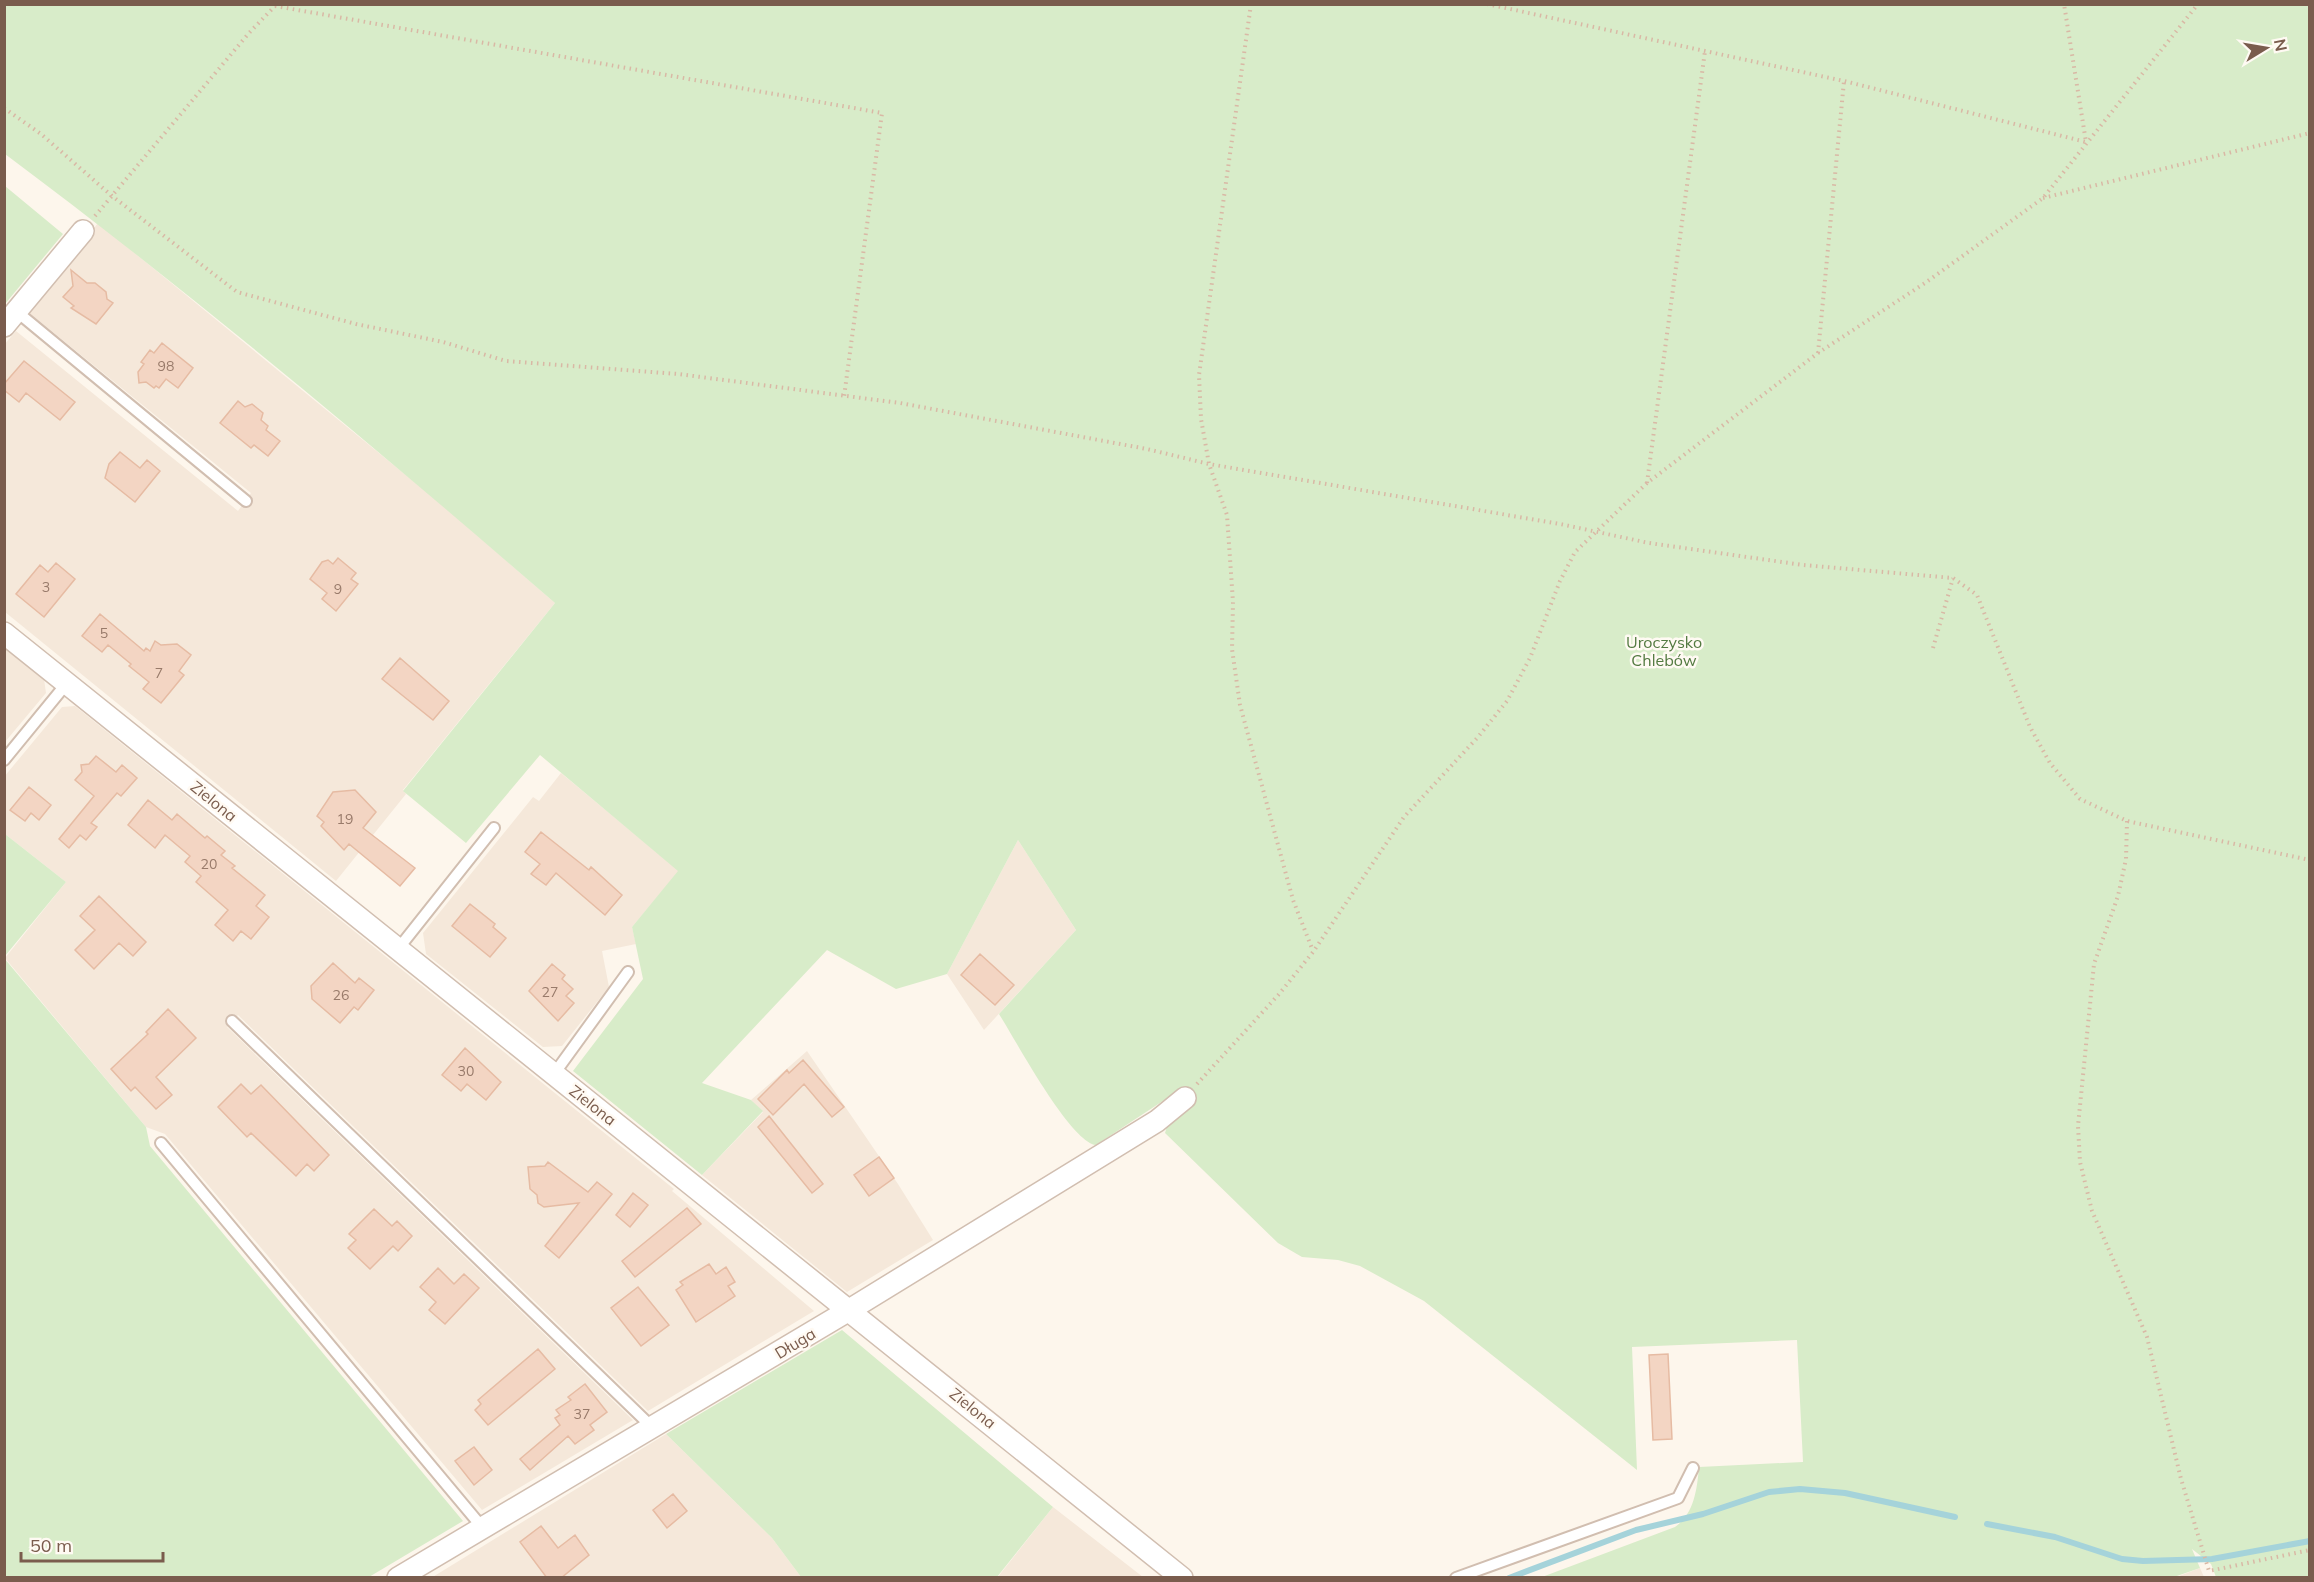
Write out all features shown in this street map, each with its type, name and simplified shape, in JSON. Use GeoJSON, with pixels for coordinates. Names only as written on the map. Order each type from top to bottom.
{"type":"FeatureCollection","features":[{"type":"Feature","properties":{"kind":"street"},"geometry":{"type":"LineString","coordinates":[[10,319],[83,231]]}},
{"type":"Feature","properties":{"kind":"street","name":"Zielona"},"geometry":{"type":"LineString","coordinates":[[4,633],[851,1309],[1176,1576]]}},
{"type":"Feature","properties":{"kind":"street","name":"Długa"},"geometry":{"type":"LineString","coordinates":[[398,1578],[851,1309],[1157,1121],[1185,1098]]}},
{"type":"Feature","properties":{"kind":"lane"},"geometry":{"type":"LineString","coordinates":[[10,319],[246,501]]}},
{"type":"Feature","properties":{"kind":"lane"},"geometry":{"type":"LineString","coordinates":[[4,760],[67,683]]}},
{"type":"Feature","properties":{"kind":"lane"},"geometry":{"type":"LineString","coordinates":[[398,949],[494,828]]}},
{"type":"Feature","properties":{"kind":"lane"},"geometry":{"type":"LineString","coordinates":[[554,1074],[628,972]]}},
{"type":"Feature","properties":{"kind":"lane"},"geometry":{"type":"LineString","coordinates":[[232,1021],[652,1427]]}},
{"type":"Feature","properties":{"kind":"lane"},"geometry":{"type":"LineString","coordinates":[[161,1143],[483,1527]]}},
{"type":"Feature","properties":{"kind":"lane"},"geometry":{"type":"LineString","coordinates":[[1456,1578],[1678,1498],[1693,1468]]}},
{"type":"Feature","properties":{"kind":"path"},"geometry":{"type":"LineString","coordinates":[[1251,4],[1199,375],[1201,419],[1209,464],[1227,515],[1233,602],[1232,649],[1240,705],[1293,900],[1313,952]]}},
{"type":"Feature","properties":{"kind":"path"},"geometry":{"type":"LineString","coordinates":[[1487,4],[1844,81],[2086,142]]}},
{"type":"Feature","properties":{"kind":"path"},"geometry":{"type":"LineString","coordinates":[[2064,4],[2086,142]]}},
{"type":"Feature","properties":{"kind":"path"},"geometry":{"type":"LineString","coordinates":[[1185,1098],[1280,993],[1313,952],[1404,817],[1478,737],[1506,701],[1530,658],[1560,581],[1575,552],[1647,483],[1818,353],[1925,283],[2043,198],[2198,4]]}},
{"type":"Feature","properties":{"kind":"path"},"geometry":{"type":"LineString","coordinates":[[83,231],[276,5],[882,113],[843,397]]}},
{"type":"Feature","properties":{"kind":"path"},"geometry":{"type":"LineString","coordinates":[[1647,483],[1705,51]]}},
{"type":"Feature","properties":{"kind":"path"},"geometry":{"type":"LineString","coordinates":[[1818,353],[1844,81]]}},
{"type":"Feature","properties":{"kind":"path"},"geometry":{"type":"LineString","coordinates":[[4,108],[41,134],[112,196],[237,292],[356,324],[443,342],[506,361],[678,374],[900,403],[1209,464],[1548,522],[1649,543],[1803,566],[1953,578],[1977,595],[2030,727],[2050,763],[2080,799],[2127,821],[2310,860]]}},
{"type":"Feature","properties":{"kind":"path"},"geometry":{"type":"LineString","coordinates":[[2043,198],[2310,133]]}},
{"type":"Feature","properties":{"kind":"path"},"geometry":{"type":"LineString","coordinates":[[1933,648],[1953,578]]}},
{"type":"Feature","properties":{"kind":"path"},"geometry":{"type":"LineString","coordinates":[[2127,821],[2126,859],[2118,896],[2094,964],[2078,1126],[2080,1162],[2092,1211],[2147,1337],[2181,1479],[2209,1571],[2310,1550]]}},
{"type":"Feature","properties":{"kind":"shaded area"},"geometry":{"type":"Polygon","coordinates":[[[98,223],[440,503],[555,603],[403,790],[406,794],[336,881],[5,612],[4,345],[16,331],[238,511],[251,493],[28,312],[98,223]]]}},
{"type":"Feature","properties":{"kind":"shaded area"},"geometry":{"type":"Polygon","coordinates":[[[5,648],[44,679],[46,693],[5,742],[5,648]]]}},
{"type":"Feature","properties":{"kind":"shaded area"},"geometry":{"type":"Polygon","coordinates":[[[75,706],[674,1189],[672,1191],[814,1311],[648,1411],[238,1015],[227,1027],[633,1420],[482,1510],[165,1134],[146,1127],[5,958],[66,882],[5,834],[4,777],[62,707],[75,706]]]}},
{"type":"Feature","properties":{"kind":"shaded area"},"geometry":{"type":"Polygon","coordinates":[[[561,773],[679,871],[632,927],[636,944],[602,951],[609,987],[562,1046],[543,1047],[426,954],[423,933],[533,797],[539,801],[561,773]]]}},
{"type":"Feature","properties":{"kind":"shaded area"},"geometry":{"type":"Polygon","coordinates":[[[1018,840],[1076,930],[984,1030],[947,974],[1018,840]]]}},
{"type":"Feature","properties":{"kind":"shaded area"},"geometry":{"type":"Polygon","coordinates":[[[807,1051],[898,1184],[933,1240],[847,1292],[702,1175],[763,1112],[751,1100],[807,1051]]]}},
{"type":"Feature","properties":{"kind":"shaded area"},"geometry":{"type":"Polygon","coordinates":[[[666,1434],[772,1538],[801,1577],[431,1578],[666,1434]]]}},
{"type":"Feature","properties":{"kind":"shaded area"},"geometry":{"type":"Polygon","coordinates":[[[1053,1507],[1143,1577],[997,1578],[1053,1507]]]}},
{"type":"Feature","properties":{"kind":"shaded area"},"geometry":{"type":"Polygon","coordinates":[[[2200,1568],[2204,1577],[2174,1578],[2200,1568]]]}},
{"type":"Feature","properties":{"kind":"green space","name":"Uroczysko Chlebów"},"geometry":{"type":"Polygon","coordinates":[[[4,5],[2309,5],[2309,1577],[2216,1577],[2211,1564],[2192,1549],[2200,1568],[2174,1577],[1542,1577],[1675,1527],[1686,1515],[1693,1501],[1699,1467],[1803,1462],[1797,1340],[1632,1347],[1637,1470],[1424,1301],[1360,1266],[1338,1260],[1302,1257],[1278,1243],[1165,1133],[1178,1091],[1096,1145],[1085,1140],[1058,1109],[999,1014],[1076,930],[1018,840],[947,974],[896,989],[827,950],[702,1083],[751,1100],[763,1111],[702,1175],[573,1071],[643,979],[632,927],[678,871],[540,755],[466,843],[403,791],[555,603],[284,373],[76,207],[5,154],[4,5]]]}},
{"type":"Feature","properties":{"kind":"green space"},"geometry":{"type":"Polygon","coordinates":[[[5,186],[63,234],[5,304],[5,186]]]}},
{"type":"Feature","properties":{"kind":"green space"},"geometry":{"type":"Polygon","coordinates":[[[5,834],[66,882],[5,956],[5,834]]]}},
{"type":"Feature","properties":{"kind":"green space"},"geometry":{"type":"Polygon","coordinates":[[[4,958],[146,1127],[150,1146],[463,1521],[369,1577],[5,1577],[4,958]]]}},
{"type":"Feature","properties":{"kind":"green space"},"geometry":{"type":"Polygon","coordinates":[[[842,1330],[1053,1507],[997,1577],[801,1577],[772,1538],[666,1434],[842,1330]]]}},
{"type":"Feature","properties":{"kind":"building"},"geometry":{"type":"Polygon","coordinates":[[[71,270],[87,283],[95,283],[106,292],[107,299],[113,303],[96,324],[71,308],[74,306],[63,297],[73,286],[71,270]]]}},
{"type":"Feature","properties":{"kind":"building"},"geometry":{"type":"Polygon","coordinates":[[[162,343],[193,368],[178,388],[166,379],[159,388],[156,386],[154,388],[146,382],[139,383],[138,372],[144,364],[141,362],[150,350],[154,353],[162,343]]]}},
{"type":"Feature","properties":{"kind":"building"},"geometry":{"type":"Polygon","coordinates":[[[24,361],[75,402],[60,420],[26,393],[19,402],[4,390],[4,384],[24,361]]]}},
{"type":"Feature","properties":{"kind":"building"},"geometry":{"type":"Polygon","coordinates":[[[238,401],[245,407],[252,404],[263,413],[261,420],[268,426],[266,430],[280,441],[268,456],[254,445],[251,448],[220,423],[238,401]]]}},
{"type":"Feature","properties":{"kind":"building"},"geometry":{"type":"Polygon","coordinates":[[[120,452],[140,468],[147,460],[160,471],[135,502],[105,478],[109,464],[120,452]]]}},
{"type":"Feature","properties":{"kind":"building"},"geometry":{"type":"Polygon","coordinates":[[[338,558],[356,573],[351,579],[358,584],[336,611],[322,599],[327,593],[310,579],[322,562],[328,560],[333,564],[338,558]]]}},
{"type":"Feature","properties":{"kind":"building"},"geometry":{"type":"Polygon","coordinates":[[[56,563],[75,579],[44,617],[16,594],[40,565],[48,572],[56,563]]]}},
{"type":"Feature","properties":{"kind":"building"},"geometry":{"type":"Polygon","coordinates":[[[100,614],[144,651],[146,648],[150,651],[155,641],[161,645],[177,644],[191,655],[179,671],[184,675],[161,703],[143,689],[149,682],[129,666],[131,664],[108,645],[102,652],[82,636],[100,614]]]}},
{"type":"Feature","properties":{"kind":"building"},"geometry":{"type":"Polygon","coordinates":[[[400,658],[449,701],[433,720],[382,679],[400,658]]]}},
{"type":"Feature","properties":{"kind":"building"},"geometry":{"type":"Polygon","coordinates":[[[96,756],[116,772],[122,765],[137,778],[121,796],[117,793],[91,823],[97,827],[86,840],[80,835],[69,848],[59,839],[94,796],[75,780],[82,772],[81,765],[89,764],[96,756]]]}},
{"type":"Feature","properties":{"kind":"building"},"geometry":{"type":"Polygon","coordinates":[[[29,787],[51,805],[39,820],[31,813],[25,821],[10,810],[29,787]]]}},
{"type":"Feature","properties":{"kind":"building"},"geometry":{"type":"Polygon","coordinates":[[[355,790],[376,812],[363,828],[415,868],[400,886],[349,844],[344,850],[321,826],[324,822],[317,816],[333,792],[355,790]]]}},
{"type":"Feature","properties":{"kind":"building"},"geometry":{"type":"Polygon","coordinates":[[[148,800],[172,820],[177,814],[205,838],[207,836],[225,851],[221,855],[235,866],[232,868],[265,895],[256,906],[269,917],[251,939],[241,931],[233,941],[215,925],[228,910],[196,882],[201,876],[185,862],[190,856],[165,835],[155,848],[128,825],[148,800]]]}},
{"type":"Feature","properties":{"kind":"building"},"geometry":{"type":"Polygon","coordinates":[[[541,832],[589,870],[591,867],[622,895],[605,915],[556,873],[546,885],[531,874],[540,864],[525,852],[541,832]]]}},
{"type":"Feature","properties":{"kind":"building"},"geometry":{"type":"Polygon","coordinates":[[[99,896],[146,942],[133,956],[119,943],[94,969],[75,950],[95,930],[80,916],[99,896]]]}},
{"type":"Feature","properties":{"kind":"building"},"geometry":{"type":"Polygon","coordinates":[[[470,904],[495,924],[493,927],[506,938],[490,957],[452,926],[470,904]]]}},
{"type":"Feature","properties":{"kind":"building"},"geometry":{"type":"Polygon","coordinates":[[[980,954],[1014,985],[995,1005],[961,975],[980,954]]]}},
{"type":"Feature","properties":{"kind":"building"},"geometry":{"type":"Polygon","coordinates":[[[333,963],[355,983],[359,978],[374,990],[358,1010],[354,1007],[340,1023],[312,999],[311,986],[333,963]]]}},
{"type":"Feature","properties":{"kind":"building"},"geometry":{"type":"Polygon","coordinates":[[[552,964],[565,975],[562,979],[573,989],[566,996],[574,1003],[558,1021],[529,991],[552,964]]]}},
{"type":"Feature","properties":{"kind":"building"},"geometry":{"type":"Polygon","coordinates":[[[168,1009],[196,1038],[156,1077],[172,1095],[156,1109],[135,1087],[131,1091],[111,1069],[148,1034],[146,1032],[168,1009]]]}},
{"type":"Feature","properties":{"kind":"building"},"geometry":{"type":"Polygon","coordinates":[[[465,1048],[501,1082],[486,1100],[467,1084],[461,1091],[442,1075],[465,1048]]]}},
{"type":"Feature","properties":{"kind":"building"},"geometry":{"type":"Polygon","coordinates":[[[803,1060],[844,1107],[832,1117],[804,1084],[773,1115],[758,1099],[787,1070],[789,1073],[803,1060]]]}},
{"type":"Feature","properties":{"kind":"building"},"geometry":{"type":"Polygon","coordinates":[[[241,1084],[251,1094],[261,1085],[329,1155],[314,1171],[307,1164],[296,1176],[251,1133],[247,1137],[218,1107],[241,1084]]]}},
{"type":"Feature","properties":{"kind":"building"},"geometry":{"type":"Polygon","coordinates":[[[769,1116],[823,1184],[812,1193],[758,1127],[769,1116]]]}},
{"type":"Feature","properties":{"kind":"building"},"geometry":{"type":"Polygon","coordinates":[[[879,1157],[894,1178],[869,1196],[854,1175],[879,1157]]]}},
{"type":"Feature","properties":{"kind":"building"},"geometry":{"type":"Polygon","coordinates":[[[548,1162],[588,1192],[597,1182],[612,1194],[559,1258],[545,1246],[579,1203],[544,1207],[538,1203],[537,1195],[530,1189],[528,1167],[545,1166],[548,1162]]]}},
{"type":"Feature","properties":{"kind":"building"},"geometry":{"type":"Polygon","coordinates":[[[633,1193],[648,1205],[630,1227],[616,1215],[633,1193]]]}},
{"type":"Feature","properties":{"kind":"building"},"geometry":{"type":"Polygon","coordinates":[[[687,1208],[701,1224],[635,1277],[622,1261],[687,1208]]]}},
{"type":"Feature","properties":{"kind":"building"},"geometry":{"type":"Polygon","coordinates":[[[374,1209],[392,1226],[397,1221],[412,1236],[398,1251],[393,1246],[370,1269],[348,1248],[356,1240],[349,1234],[374,1209]]]}},
{"type":"Feature","properties":{"kind":"building"},"geometry":{"type":"Polygon","coordinates":[[[709,1264],[716,1274],[726,1267],[735,1282],[728,1286],[735,1296],[696,1322],[676,1290],[683,1285],[680,1282],[709,1264]]]}},
{"type":"Feature","properties":{"kind":"building"},"geometry":{"type":"Polygon","coordinates":[[[438,1268],[454,1284],[464,1274],[479,1288],[445,1324],[429,1310],[436,1302],[420,1287],[438,1268]]]}},
{"type":"Feature","properties":{"kind":"building"},"geometry":{"type":"Polygon","coordinates":[[[638,1287],[669,1325],[641,1346],[611,1308],[638,1287]]]}},
{"type":"Feature","properties":{"kind":"building"},"geometry":{"type":"Polygon","coordinates":[[[538,1349],[555,1369],[488,1425],[475,1410],[481,1404],[478,1400],[538,1349]]]}},
{"type":"Feature","properties":{"kind":"building"},"geometry":{"type":"Polygon","coordinates":[[[1668,1354],[1672,1439],[1653,1440],[1649,1355],[1668,1354]]]}},
{"type":"Feature","properties":{"kind":"building"},"geometry":{"type":"Polygon","coordinates":[[[585,1384],[607,1412],[590,1425],[594,1430],[575,1444],[568,1436],[530,1470],[520,1459],[560,1425],[555,1418],[560,1415],[556,1410],[571,1400],[568,1397],[585,1384]]]}},
{"type":"Feature","properties":{"kind":"building"},"geometry":{"type":"Polygon","coordinates":[[[474,1447],[492,1470],[474,1485],[455,1461],[474,1447]]]}},
{"type":"Feature","properties":{"kind":"building"},"geometry":{"type":"Polygon","coordinates":[[[673,1494],[687,1511],[667,1528],[653,1510],[673,1494]]]}},
{"type":"Feature","properties":{"kind":"building"},"geometry":{"type":"Polygon","coordinates":[[[541,1526],[558,1548],[575,1535],[589,1555],[561,1578],[547,1578],[520,1542],[541,1526]]]}},
{"type":"Feature","properties":{"kind":"waterway"},"geometry":{"type":"LineString","coordinates":[[1509,1578],[1636,1530],[1703,1514],[1769,1492],[1800,1489],[1845,1493],[1955,1517]]}},
{"type":"Feature","properties":{"kind":"waterway"},"geometry":{"type":"LineString","coordinates":[[1987,1524],[2055,1537],[2122,1559],[2143,1561],[2212,1559],[2310,1541]]}}]}
